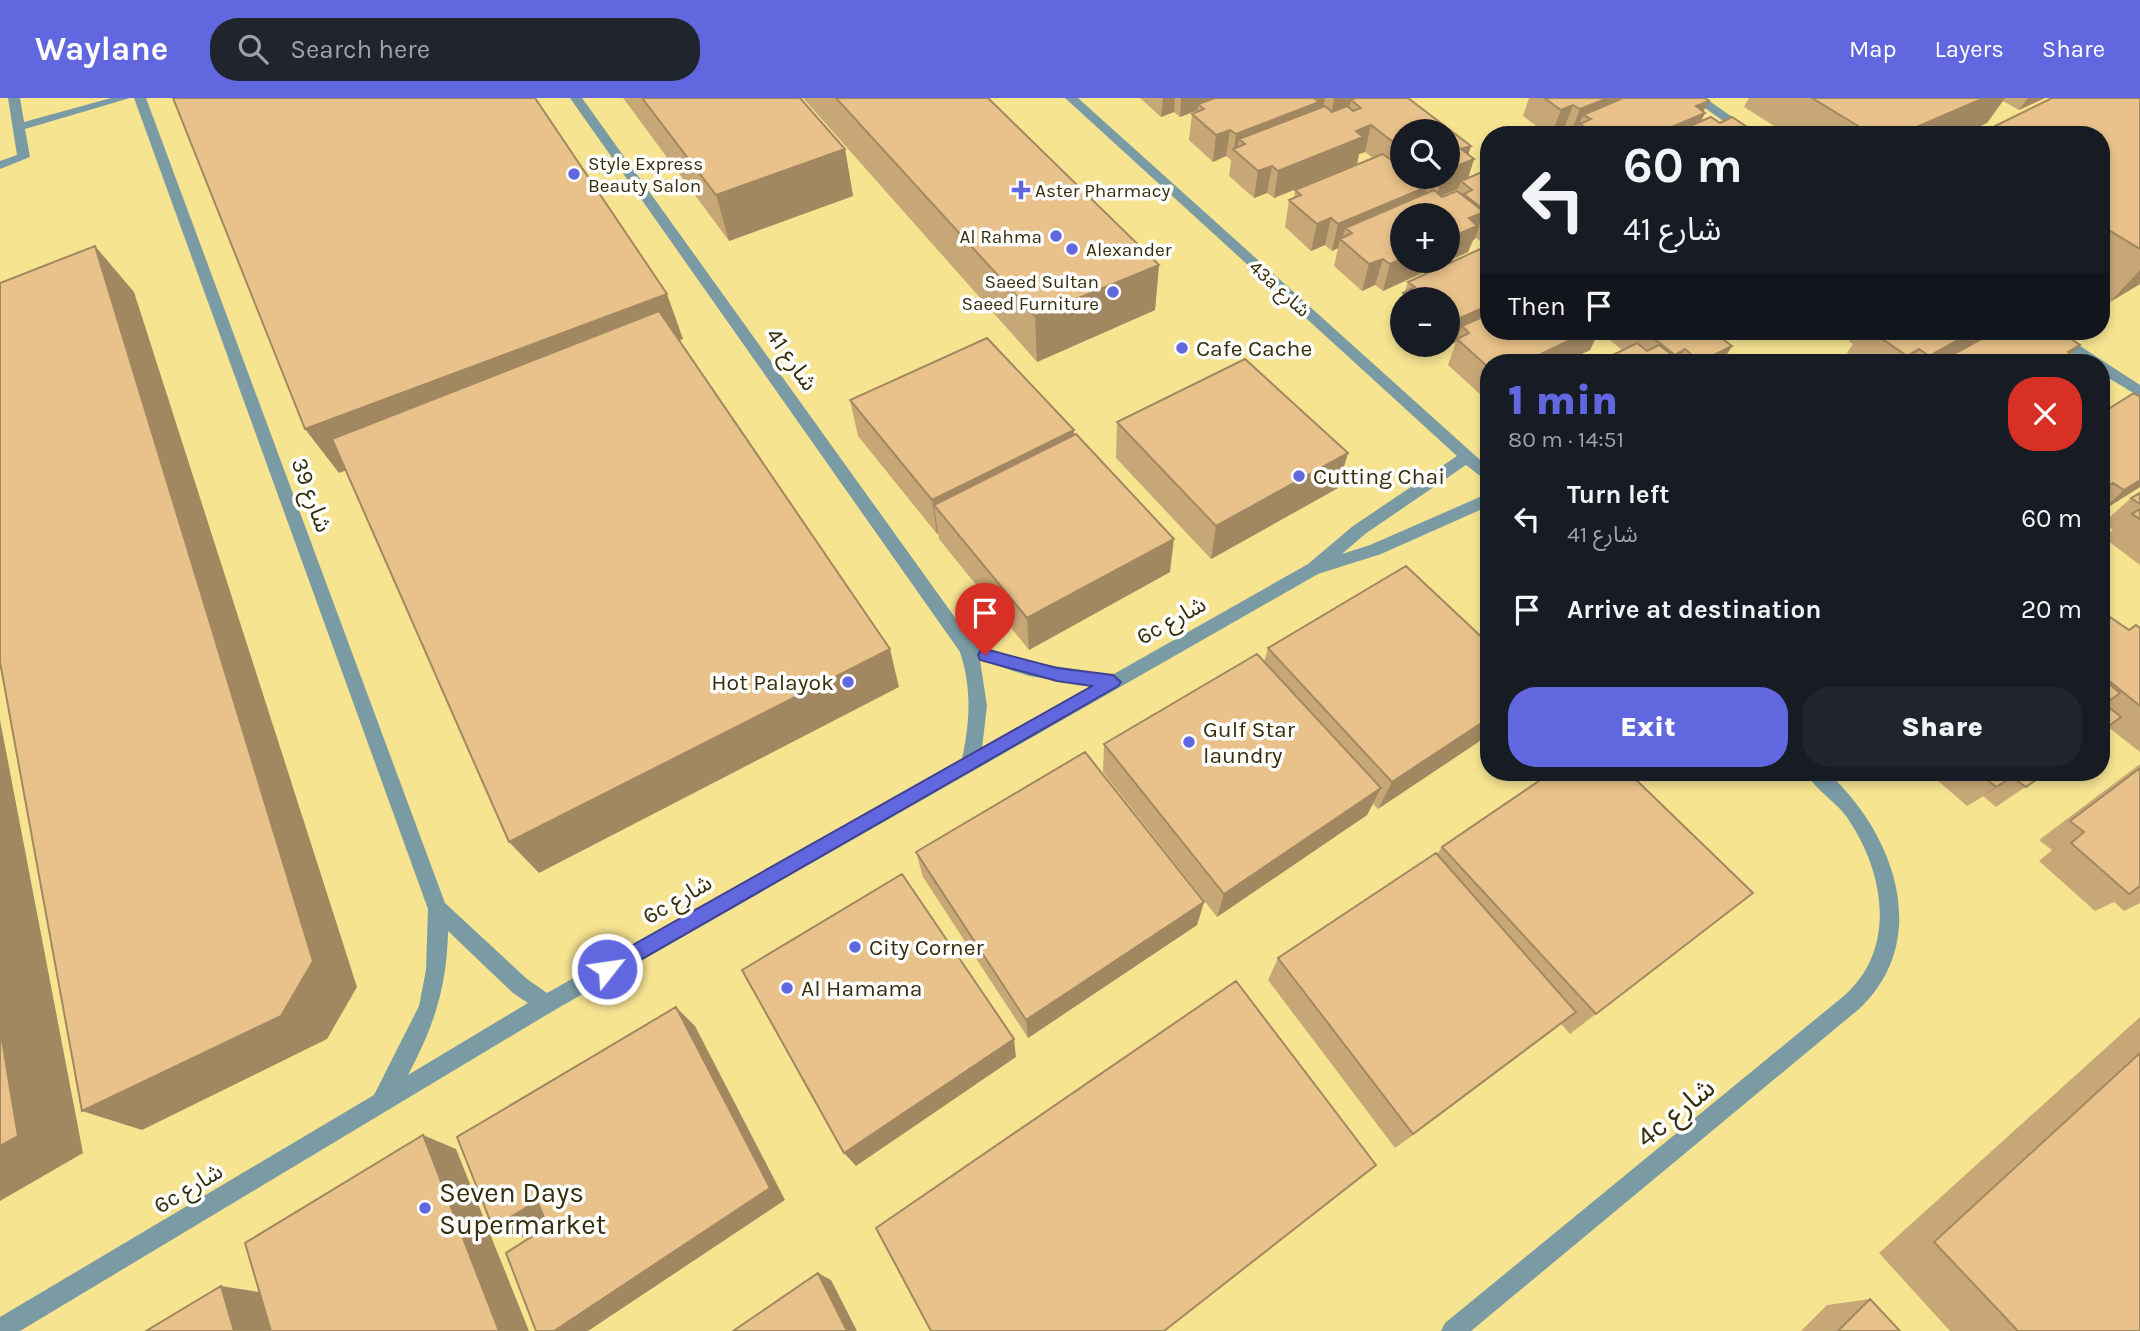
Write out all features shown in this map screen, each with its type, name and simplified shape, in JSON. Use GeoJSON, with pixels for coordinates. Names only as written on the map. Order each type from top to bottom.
{"type":"FeatureCollection","features":[{"type":"Feature","properties":{"kind":"street"},"geometry":{"type":"LineString","coordinates":[[0,165],[24,157],[14,98]]}},
{"type":"Feature","properties":{"kind":"street"},"geometry":{"type":"LineString","coordinates":[[19,127],[124,98]]}},
{"type":"Feature","properties":{"kind":"street","name":"شارع 39"},"geometry":{"type":"LineString","coordinates":[[140,98],[438,909],[438,954],[429,1003],[420,1030],[382,1103]]}},
{"type":"Feature","properties":{"kind":"street","name":"شارع 41"},"geometry":{"type":"LineString","coordinates":[[576,98],[968,649],[981,703],[970,763]]}},
{"type":"Feature","properties":{"kind":"street","name":"43a شارع"},"geometry":{"type":"LineString","coordinates":[[1071,98],[1480,469]]}},
{"type":"Feature","properties":{"kind":"street"},"geometry":{"type":"LineString","coordinates":[[1697,98],[1739,126]]}},
{"type":"Feature","properties":{"kind":"street"},"geometry":{"type":"LineString","coordinates":[[2062,340],[2083,354]]}},
{"type":"Feature","properties":{"kind":"street"},"geometry":{"type":"LineString","coordinates":[[2110,372],[2140,392]]}},
{"type":"Feature","properties":{"kind":"street","name":"6c شارع"},"geometry":{"type":"LineString","coordinates":[[0,1330],[546,1004],[1314,569],[1359,530],[1467,457]]}},
{"type":"Feature","properties":{"kind":"street","name":"6c شارع"},"geometry":{"type":"LineString","coordinates":[[1314,569],[1375,550],[1480,503]]}},
{"type":"Feature","properties":{"kind":"street"},"geometry":{"type":"LineString","coordinates":[[968,649],[1039,671],[1113,682]]}},
{"type":"Feature","properties":{"kind":"street","name":"4c شارع"},"geometry":{"type":"LineString","coordinates":[[1453,1331],[1871,984],[1882,961],[1888,936],[1887,884],[1867,833],[1852,809],[1824,781]]}},
{"type":"Feature","properties":{"kind":"street","name":"شارع 39"},"geometry":{"type":"LineString","coordinates":[[438,909],[520,986],[546,1004]]}},
{"type":"Feature","properties":{"kind":"building"},"geometry":{"type":"Polygon","coordinates":[[[173,98],[535,98],[667,294],[305,429],[173,98]]]}},
{"type":"Feature","properties":{"kind":"building"},"geometry":{"type":"Polygon","coordinates":[[[642,98],[800,98],[845,149],[716,195],[642,98]]]}},
{"type":"Feature","properties":{"kind":"building"},"geometry":{"type":"Polygon","coordinates":[[[836,98],[988,98],[1159,265],[1035,316],[836,98]]]}},
{"type":"Feature","properties":{"kind":"building"},"geometry":{"type":"Polygon","coordinates":[[[1215,98],[1314,98],[1319,102],[1236,134],[1230,130],[1216,135],[1192,114],[1204,109],[1198,104],[1215,98]]]}},
{"type":"Feature","properties":{"kind":"building"},"geometry":{"type":"Polygon","coordinates":[[[1408,98],[1436,119],[1390,119],[1390,140],[1371,125],[1356,131],[1363,137],[1278,171],[1272,166],[1258,171],[1233,149],[1245,144],[1239,139],[1325,106],[1332,112],[1347,106],[1353,111],[1361,108],[1351,100],[1408,98]]]}},
{"type":"Feature","properties":{"kind":"building"},"geometry":{"type":"Polygon","coordinates":[[[1544,98],[1608,98],[1580,109],[1573,105],[1561,110],[1544,98]]]}},
{"type":"Feature","properties":{"kind":"building"},"geometry":{"type":"Polygon","coordinates":[[[1623,98],[1705,98],[1709,101],[1696,106],[1705,113],[1674,126],[1583,126],[1580,124],[1591,119],[1583,115],[1623,98]]]}},
{"type":"Feature","properties":{"kind":"building"},"geometry":{"type":"Polygon","coordinates":[[[1812,98],[1984,98],[1919,126],[1858,126],[1812,98]]]}},
{"type":"Feature","properties":{"kind":"building"},"geometry":{"type":"Polygon","coordinates":[[[2052,98],[2140,98],[2140,249],[2110,231],[2110,126],[1995,126],[2052,98]]]}},
{"type":"Feature","properties":{"kind":"building"},"geometry":{"type":"Polygon","coordinates":[[[1711,117],[1720,123],[1732,117],[1746,126],[1690,126],[1711,117]]]}},
{"type":"Feature","properties":{"kind":"building"},"geometry":{"type":"Polygon","coordinates":[[[1460,138],[1471,146],[1461,149],[1474,159],[1460,165],[1460,138]]]}},
{"type":"Feature","properties":{"kind":"building"},"geometry":{"type":"Polygon","coordinates":[[[1383,154],[1390,159],[1390,189],[1422,189],[1338,224],[1331,218],[1317,224],[1289,200],[1301,195],[1295,190],[1383,154]]]}},
{"type":"Feature","properties":{"kind":"building"},"geometry":{"type":"Polygon","coordinates":[[[1480,173],[1480,207],[1464,194],[1472,190],[1461,181],[1480,173]]]}},
{"type":"Feature","properties":{"kind":"building"},"geometry":{"type":"Polygon","coordinates":[[[1434,190],[1442,197],[1457,191],[1480,209],[1480,214],[1469,218],[1477,226],[1460,233],[1460,203],[1404,203],[1434,190]]]}},
{"type":"Feature","properties":{"kind":"building"},"geometry":{"type":"Polygon","coordinates":[[[1390,209],[1390,264],[1383,259],[1369,264],[1340,239],[1352,233],[1345,228],[1390,209]]]}},
{"type":"Feature","properties":{"kind":"building"},"geometry":{"type":"Polygon","coordinates":[[[95,246],[313,961],[281,1016],[82,1111],[0,662],[0,283],[95,246]]]}},
{"type":"Feature","properties":{"kind":"building"},"geometry":{"type":"Polygon","coordinates":[[[1480,249],[1480,309],[1460,318],[1460,287],[1415,287],[1408,282],[1428,273],[1460,273],[1460,258],[1480,249]]]}},
{"type":"Feature","properties":{"kind":"building"},"geometry":{"type":"Polygon","coordinates":[[[659,311],[890,649],[509,842],[332,439],[659,311]]]}},
{"type":"Feature","properties":{"kind":"building"},"geometry":{"type":"Polygon","coordinates":[[[1480,318],[1480,340],[1570,340],[1541,354],[1480,354],[1480,360],[1460,342],[1460,338],[1469,333],[1462,326],[1480,318]]]}},
{"type":"Feature","properties":{"kind":"building"},"geometry":{"type":"Polygon","coordinates":[[[987,338],[1074,430],[932,500],[850,400],[987,338]]]}},
{"type":"Feature","properties":{"kind":"building"},"geometry":{"type":"Polygon","coordinates":[[[1656,340],[1724,340],[1732,346],[1716,354],[1691,354],[1685,349],[1674,354],[1656,340]]]}},
{"type":"Feature","properties":{"kind":"building"},"geometry":{"type":"Polygon","coordinates":[[[1884,340],[1958,340],[1933,354],[1926,354],[1919,349],[1904,354],[1884,340]]]}},
{"type":"Feature","properties":{"kind":"building"},"geometry":{"type":"Polygon","coordinates":[[[1979,340],[2072,340],[2080,345],[2068,352],[2071,354],[1954,354],[1979,340]]]}},
{"type":"Feature","properties":{"kind":"building"},"geometry":{"type":"Polygon","coordinates":[[[1637,343],[1647,351],[1659,345],[1671,354],[1615,354],[1637,343]]]}},
{"type":"Feature","properties":{"kind":"building"},"geometry":{"type":"Polygon","coordinates":[[[1245,359],[1348,453],[1216,526],[1117,422],[1245,359]]]}},
{"type":"Feature","properties":{"kind":"building"},"geometry":{"type":"Polygon","coordinates":[[[2134,393],[2140,397],[2140,480],[2124,490],[2113,483],[2110,485],[2110,408],[2134,393]]]}},
{"type":"Feature","properties":{"kind":"building"},"geometry":{"type":"Polygon","coordinates":[[[1076,434],[1174,539],[1027,618],[934,505],[1076,434]]]}},
{"type":"Feature","properties":{"kind":"building"},"geometry":{"type":"Polygon","coordinates":[[[2140,493],[2140,504],[2131,498],[2140,493]]]}},
{"type":"Feature","properties":{"kind":"building"},"geometry":{"type":"Polygon","coordinates":[[[2140,509],[2140,519],[2132,514],[2140,509]]]}},
{"type":"Feature","properties":{"kind":"building"},"geometry":{"type":"Polygon","coordinates":[[[1406,566],[1480,636],[1480,724],[1392,782],[1268,648],[1406,566]]]}},
{"type":"Feature","properties":{"kind":"building"},"geometry":{"type":"Polygon","coordinates":[[[2110,617],[2129,630],[2136,625],[2140,628],[2140,706],[2110,682],[2110,617]]]}},
{"type":"Feature","properties":{"kind":"building"},"geometry":{"type":"Polygon","coordinates":[[[1257,654],[1381,788],[1224,894],[1104,744],[1257,654]]]}},
{"type":"Feature","properties":{"kind":"building"},"geometry":{"type":"Polygon","coordinates":[[[2110,685],[2120,693],[2110,700],[2110,685]]]}},
{"type":"Feature","properties":{"kind":"building"},"geometry":{"type":"Polygon","coordinates":[[[2110,708],[2121,717],[2110,725],[2110,708]]]}},
{"type":"Feature","properties":{"kind":"building"},"geometry":{"type":"Polygon","coordinates":[[[1085,752],[1204,902],[1026,1020],[916,852],[1085,752]]]}},
{"type":"Feature","properties":{"kind":"building"},"geometry":{"type":"Polygon","coordinates":[[[2140,768],[2140,886],[2129,894],[2071,843],[2084,832],[2070,821],[2140,768]]]}},
{"type":"Feature","properties":{"kind":"building"},"geometry":{"type":"Polygon","coordinates":[[[1539,781],[1637,781],[1753,893],[1596,1014],[1442,847],[1539,781]]]}},
{"type":"Feature","properties":{"kind":"building"},"geometry":{"type":"Polygon","coordinates":[[[1989,781],[2006,781],[1996,787],[1989,781]]]}},
{"type":"Feature","properties":{"kind":"building"},"geometry":{"type":"Polygon","coordinates":[[[2018,781],[2034,781],[2026,787],[2018,781]]]}},
{"type":"Feature","properties":{"kind":"building"},"geometry":{"type":"Polygon","coordinates":[[[1436,853],[1576,1012],[1413,1134],[1278,958],[1436,853]]]}},
{"type":"Feature","properties":{"kind":"building"},"geometry":{"type":"Polygon","coordinates":[[[902,874],[1014,1039],[844,1153],[742,970],[902,874]]]}},
{"type":"Feature","properties":{"kind":"building"},"geometry":{"type":"Polygon","coordinates":[[[1236,981],[1376,1165],[1164,1331],[931,1331],[876,1228],[1236,981]]]}},
{"type":"Feature","properties":{"kind":"building"},"geometry":{"type":"Polygon","coordinates":[[[676,1007],[770,1188],[554,1331],[536,1331],[506,1253],[548,1226],[537,1201],[493,1228],[457,1137],[676,1007]]]}},
{"type":"Feature","properties":{"kind":"building"},"geometry":{"type":"Polygon","coordinates":[[[0,1028],[18,1136],[0,1146],[0,1028]]]}},
{"type":"Feature","properties":{"kind":"building"},"geometry":{"type":"Polygon","coordinates":[[[2140,1053],[2140,1331],[2018,1331],[1934,1242],[2140,1053]]]}},
{"type":"Feature","properties":{"kind":"building"},"geometry":{"type":"Polygon","coordinates":[[[423,1135],[499,1331],[271,1331],[245,1243],[423,1135]]]}},
{"type":"Feature","properties":{"kind":"building"},"geometry":{"type":"Polygon","coordinates":[[[818,1273],[847,1331],[733,1331],[818,1273]]]}},
{"type":"Feature","properties":{"kind":"building"},"geometry":{"type":"Polygon","coordinates":[[[221,1286],[234,1331],[146,1331],[221,1286]]]}},
{"type":"Feature","properties":{"kind":"building"},"geometry":{"type":"Polygon","coordinates":[[[1870,1299],[1900,1331],[1838,1331],[1870,1299]]]}},
{"type":"Feature","properties":{"kind":"place","name":"Style Express Beauty Salon"},"geometry":{"type":"Point","coordinates":[574,174]}},
{"type":"Feature","properties":{"kind":"place","name":"Aster Pharmacy"},"geometry":{"type":"Point","coordinates":[1021,190]}},
{"type":"Feature","properties":{"kind":"place","name":"Al Rahma"},"geometry":{"type":"Point","coordinates":[1056,236]}},
{"type":"Feature","properties":{"kind":"place","name":"Alexander"},"geometry":{"type":"Point","coordinates":[1072,249]}},
{"type":"Feature","properties":{"kind":"place","name":"Saeed Sultan Saeed Furniture"},"geometry":{"type":"Point","coordinates":[1113,292]}},
{"type":"Feature","properties":{"kind":"place","name":"Cafe Cache"},"geometry":{"type":"Point","coordinates":[1182,348]}},
{"type":"Feature","properties":{"kind":"place","name":"Cutting Chai"},"geometry":{"type":"Point","coordinates":[1299,476]}},
{"type":"Feature","properties":{"kind":"place","name":"Hot Palayok"},"geometry":{"type":"Point","coordinates":[848,682]}},
{"type":"Feature","properties":{"kind":"place","name":"Gulf Star laundry"},"geometry":{"type":"Point","coordinates":[1189,742]}},
{"type":"Feature","properties":{"kind":"place","name":"City Corner"},"geometry":{"type":"Point","coordinates":[855,947]}},
{"type":"Feature","properties":{"kind":"place","name":"Al Hamama"},"geometry":{"type":"Point","coordinates":[787,988]}},
{"type":"Feature","properties":{"kind":"place","name":"Seven Days Supermarket"},"geometry":{"type":"Point","coordinates":[425,1208]}},
{"type":"Feature","properties":{"kind":"route"},"geometry":{"type":"LineString","coordinates":[[607,969],[1113,682],[1057,674],[1003,662],[985,655]]}}]}
